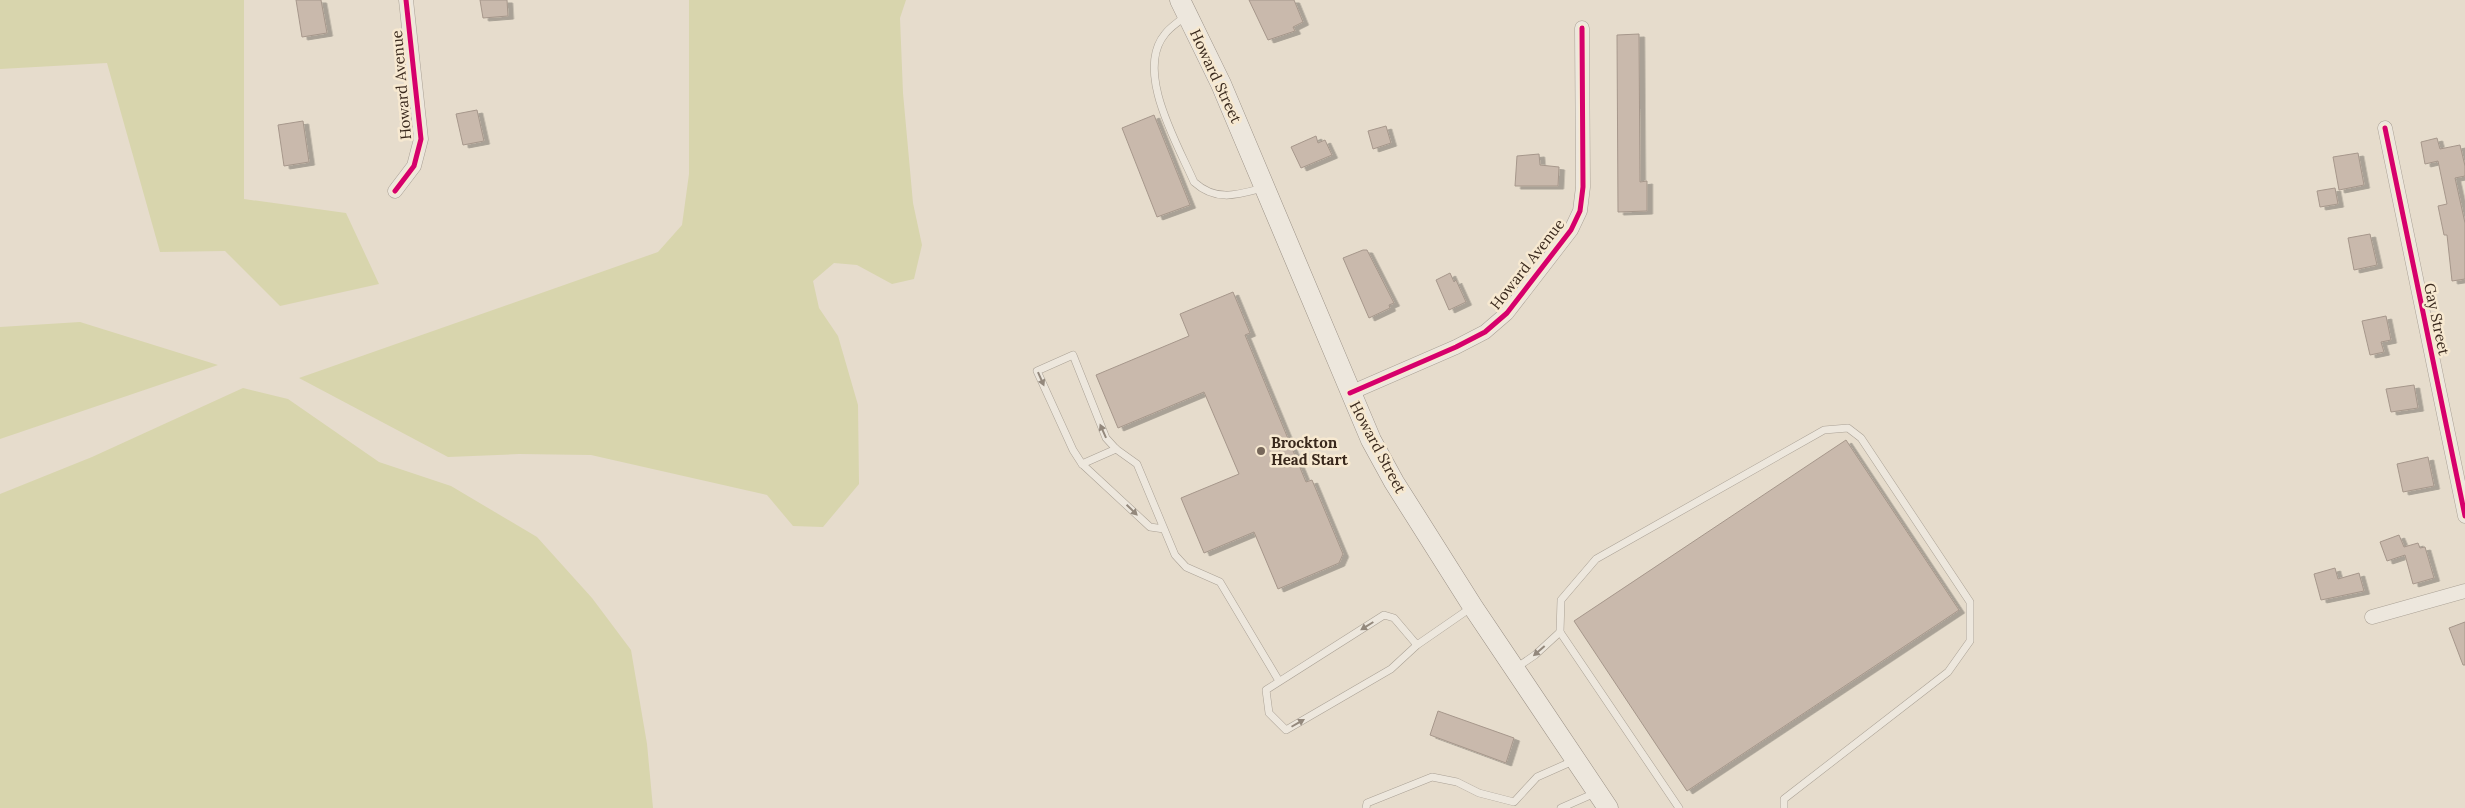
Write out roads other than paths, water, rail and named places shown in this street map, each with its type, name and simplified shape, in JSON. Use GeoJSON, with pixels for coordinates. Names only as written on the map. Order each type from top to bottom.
{"type":"FeatureCollection","features":[{"type":"Feature","properties":{"kind":"main road","name":"Howard Street"},"geometry":{"type":"LineString","coordinates":[[1184,7],[1222,84],[1371,440],[1394,482],[1473,607],[1603,800]]}},
{"type":"Feature","properties":{"kind":"street","name":"Howard Avenue"},"geometry":{"type":"LineString","coordinates":[[396,191],[414,166],[421,139],[406,0]]}},
{"type":"Feature","properties":{"kind":"street","name":"Howard Avenue"},"geometry":{"type":"LineString","coordinates":[[1350,393],[1456,347],[1484,332],[1507,313],[1571,230],[1580,211],[1583,187],[1582,28]]}},
{"type":"Feature","properties":{"kind":"street","name":"Gay Street"},"geometry":{"type":"LineString","coordinates":[[2385,128],[2465,516]]}},
{"type":"Feature","properties":{"kind":"street"},"geometry":{"type":"LineString","coordinates":[[2372,616],[2465,591]]}},
{"type":"Feature","properties":{"kind":"lane"},"geometry":{"type":"LineString","coordinates":[[1184,7],[1164,35],[1156,54],[1152,76],[1162,108],[1194,182],[1202,189],[1217,196],[1233,196],[1265,188]]}},
{"type":"Feature","properties":{"kind":"lane"},"geometry":{"type":"LineString","coordinates":[[1164,529],[1150,527],[1082,464],[1073,450],[1037,371],[1072,355],[1106,438],[1116,449],[1137,464],[1175,555],[1186,567],[1220,582],[1279,681]]}},
{"type":"Feature","properties":{"kind":"lane"},"geometry":{"type":"LineString","coordinates":[[1679,808],[1560,632],[1561,600],[1596,559],[1824,430],[1848,428],[1861,438],[1970,602],[1970,641],[1948,672],[1784,799],[1784,808]]}},
{"type":"Feature","properties":{"kind":"lane"},"geometry":{"type":"LineString","coordinates":[[1082,464],[1116,449]]}},
{"type":"Feature","properties":{"kind":"lane"},"geometry":{"type":"LineString","coordinates":[[1417,645],[1394,618],[1384,615],[1266,690],[1269,713],[1286,730],[1391,669],[1417,645],[1473,607]]}},
{"type":"Feature","properties":{"kind":"lane"},"geometry":{"type":"LineString","coordinates":[[1515,668],[1535,655],[1560,632]]}},
{"type":"Feature","properties":{"kind":"lane"},"geometry":{"type":"LineString","coordinates":[[1366,808],[1367,803],[1432,777],[1458,782],[1479,793],[1514,802],[1537,777],[1576,759]]}},
{"type":"Feature","properties":{"kind":"lane"},"geometry":{"type":"LineString","coordinates":[[1561,808],[1603,800]]}},
{"type":"Feature","properties":{"kind":"place","name":"Brockton Head Start"},"geometry":{"type":"Point","coordinates":[1261,451]}}]}
